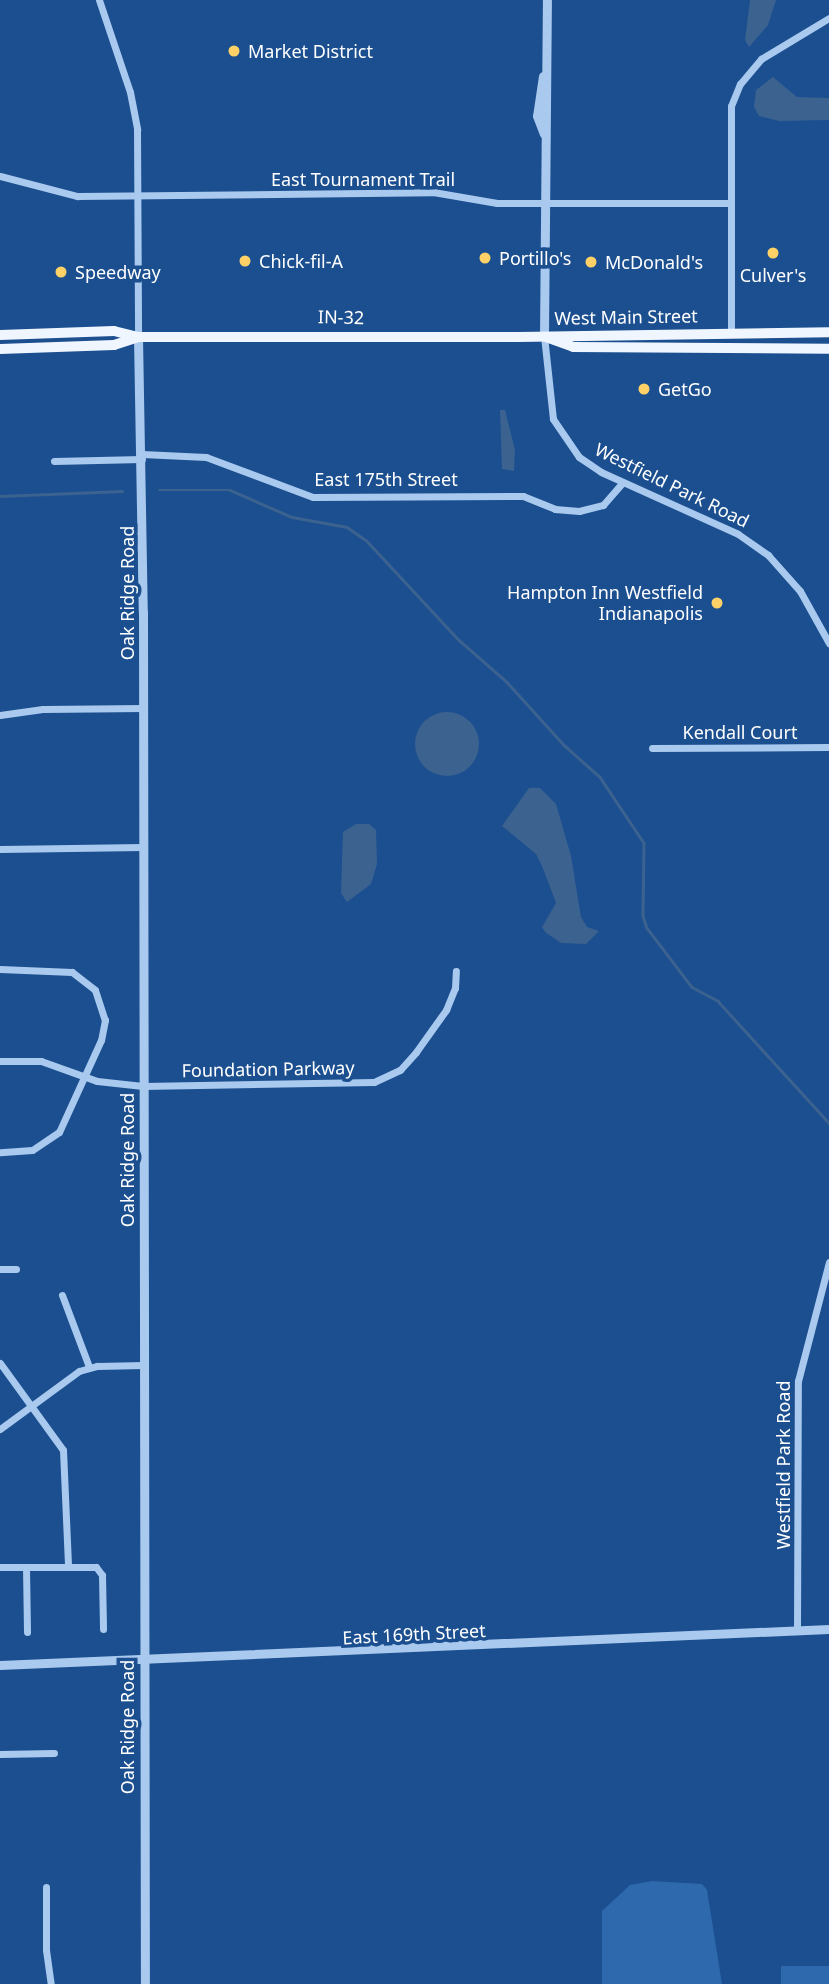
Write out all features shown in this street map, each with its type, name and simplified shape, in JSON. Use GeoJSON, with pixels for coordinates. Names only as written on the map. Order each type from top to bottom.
{"type":"FeatureCollection","features":[{"type":"Feature","properties":{"kind":"main road","name":"IN-32"},"geometry":{"type":"LineString","coordinates":[[0,335],[114,331],[138,337],[544,336]]}},
{"type":"Feature","properties":{"kind":"main road","name":"West Main Street"},"geometry":{"type":"LineString","coordinates":[[544,336],[829,332]]}},
{"type":"Feature","properties":{"kind":"main road","name":"West Main Street"},"geometry":{"type":"LineString","coordinates":[[544,336],[573,347],[829,349]]}},
{"type":"Feature","properties":{"kind":"main road","name":"IN-32"},"geometry":{"type":"LineString","coordinates":[[0,349],[114,345],[138,337]]}},
{"type":"Feature","properties":{"kind":"street"},"geometry":{"type":"LineString","coordinates":[[99,0],[135,112],[138,337]]}},
{"type":"Feature","properties":{"kind":"street"},"geometry":{"type":"LineString","coordinates":[[544,336],[547,0]]}},
{"type":"Feature","properties":{"kind":"street"},"geometry":{"type":"LineString","coordinates":[[732,333],[728,125],[740,84],[761,59],[829,18]]}},
{"type":"Feature","properties":{"kind":"street","name":"East Tournament Trail"},"geometry":{"type":"LineString","coordinates":[[0,176],[77,196],[433,192],[496,203],[728,203]]}},
{"type":"Feature","properties":{"kind":"street","name":"Westfield Park Road"},"geometry":{"type":"LineString","coordinates":[[544,336],[548,393],[556,426],[579,457],[624,482],[723,526],[768,555],[805,597],[829,643]]}},
{"type":"Feature","properties":{"kind":"street","name":"Oak Ridge Road"},"geometry":{"type":"LineString","coordinates":[[138,337],[142,456],[145,1984]]}},
{"type":"Feature","properties":{"kind":"street","name":"East 175th Street"},"geometry":{"type":"LineString","coordinates":[[54,461],[142,456],[206,457],[313,497],[523,496],[555,509],[579,511],[603,505],[624,482]]}},
{"type":"Feature","properties":{"kind":"street"},"geometry":{"type":"LineString","coordinates":[[0,715],[43,709],[143,708]]}},
{"type":"Feature","properties":{"kind":"street","name":"Kendall Court"},"geometry":{"type":"LineString","coordinates":[[652,748],[829,747]]}},
{"type":"Feature","properties":{"kind":"street"},"geometry":{"type":"LineString","coordinates":[[0,849],[143,847]]}},
{"type":"Feature","properties":{"kind":"street"},"geometry":{"type":"LineString","coordinates":[[0,969],[67,971],[94,990],[105,1012],[104,1028],[64,1126],[51,1140],[32,1150],[0,1152]]}},
{"type":"Feature","properties":{"kind":"street","name":"Foundation Parkway"},"geometry":{"type":"LineString","coordinates":[[0,1061],[41,1061],[86,1077],[143,1086],[374,1082],[401,1070],[416,1052],[446,1010],[455,988],[456,971]]}},
{"type":"Feature","properties":{"kind":"street","name":"Westfield Park Road"},"geometry":{"type":"LineString","coordinates":[[797,1631],[799,1381],[829,1262]]}},
{"type":"Feature","properties":{"kind":"street"},"geometry":{"type":"LineString","coordinates":[[0,1269],[16,1269]]}},
{"type":"Feature","properties":{"kind":"street"},"geometry":{"type":"LineString","coordinates":[[62,1295],[89,1367]]}},
{"type":"Feature","properties":{"kind":"street"},"geometry":{"type":"LineString","coordinates":[[0,1363],[32,1405],[65,1457],[68,1566]]}},
{"type":"Feature","properties":{"kind":"street"},"geometry":{"type":"LineString","coordinates":[[0,1429],[89,1367],[144,1365]]}},
{"type":"Feature","properties":{"kind":"street"},"geometry":{"type":"LineString","coordinates":[[0,1567],[93,1566],[102,1572],[103,1629]]}},
{"type":"Feature","properties":{"kind":"street"},"geometry":{"type":"LineString","coordinates":[[26,1567],[27,1632]]}},
{"type":"Feature","properties":{"kind":"street","name":"East 169th Street"},"geometry":{"type":"LineString","coordinates":[[0,1665],[143,1661],[829,1629]]}},
{"type":"Feature","properties":{"kind":"street"},"geometry":{"type":"LineString","coordinates":[[0,1754],[54,1754]]}},
{"type":"Feature","properties":{"kind":"street"},"geometry":{"type":"LineString","coordinates":[[46,1887],[46,1950],[51,1984]]}},
{"type":"Feature","properties":{"kind":"shaded area"},"geometry":{"type":"Polygon","coordinates":[[[750,0],[776,0],[768,25],[749,47],[745,40],[750,0]]]}},
{"type":"Feature","properties":{"kind":"shaded area"},"geometry":{"type":"Polygon","coordinates":[[[773,77],[797,97],[829,98],[829,120],[779,121],[759,116],[754,107],[756,90],[773,77]]]}},
{"type":"Feature","properties":{"kind":"shaded area"},"geometry":{"type":"Polygon","coordinates":[[[500,410],[505,410],[515,450],[514,471],[502,469],[500,410]]]}},
{"type":"Feature","properties":{"kind":"shaded area"},"geometry":{"type":"Polygon","coordinates":[[[447,712],[465,718],[473,726],[479,744],[473,762],[465,770],[447,776],[429,770],[421,762],[415,744],[421,726],[429,718],[447,712]]]}},
{"type":"Feature","properties":{"kind":"shaded area"},"geometry":{"type":"Polygon","coordinates":[[[529,788],[540,788],[556,804],[571,856],[581,917],[587,927],[599,931],[586,944],[561,943],[545,932],[542,927],[556,903],[542,866],[536,854],[502,826],[529,788]]]}},
{"type":"Feature","properties":{"kind":"shaded area"},"geometry":{"type":"Polygon","coordinates":[[[356,824],[369,824],[376,830],[377,864],[371,884],[347,902],[341,893],[343,832],[356,824]]]}},
{"type":"Feature","properties":{"kind":"shaded area"},"geometry":{"type":"Polygon","coordinates":[[[652,1881],[702,1884],[707,1890],[722,1984],[602,1984],[602,1911],[630,1885],[652,1881]]]}},
{"type":"Feature","properties":{"kind":"shaded area"},"geometry":{"type":"Polygon","coordinates":[[[781,1966],[829,1966],[829,1984],[781,1984],[781,1966]]]}},
{"type":"Feature","properties":{"kind":"waterway"},"geometry":{"type":"LineString","coordinates":[[159,490],[230,490],[292,517],[347,527],[367,541],[459,640],[506,681],[564,745],[600,777],[644,843],[643,916],[647,928],[692,987],[718,1001],[829,1123]]}},
{"type":"Feature","properties":{"kind":"waterway"},"geometry":{"type":"LineString","coordinates":[[0,496],[122,491]]}},
{"type":"Feature","properties":{"kind":"place","name":"Market District"},"geometry":{"type":"Point","coordinates":[234,51]}},
{"type":"Feature","properties":{"kind":"place","name":"Culver's"},"geometry":{"type":"Point","coordinates":[773,253]}},
{"type":"Feature","properties":{"kind":"place","name":"Portillo's"},"geometry":{"type":"Point","coordinates":[485,258]}},
{"type":"Feature","properties":{"kind":"place","name":"Chick-fil-A"},"geometry":{"type":"Point","coordinates":[245,261]}},
{"type":"Feature","properties":{"kind":"place","name":"McDonald's"},"geometry":{"type":"Point","coordinates":[591,262]}},
{"type":"Feature","properties":{"kind":"place","name":"Speedway"},"geometry":{"type":"Point","coordinates":[61,272]}},
{"type":"Feature","properties":{"kind":"place","name":"GetGo"},"geometry":{"type":"Point","coordinates":[644,389]}},
{"type":"Feature","properties":{"kind":"place","name":"Hampton Inn Westfield Indianapolis"},"geometry":{"type":"Point","coordinates":[717,603]}}]}
